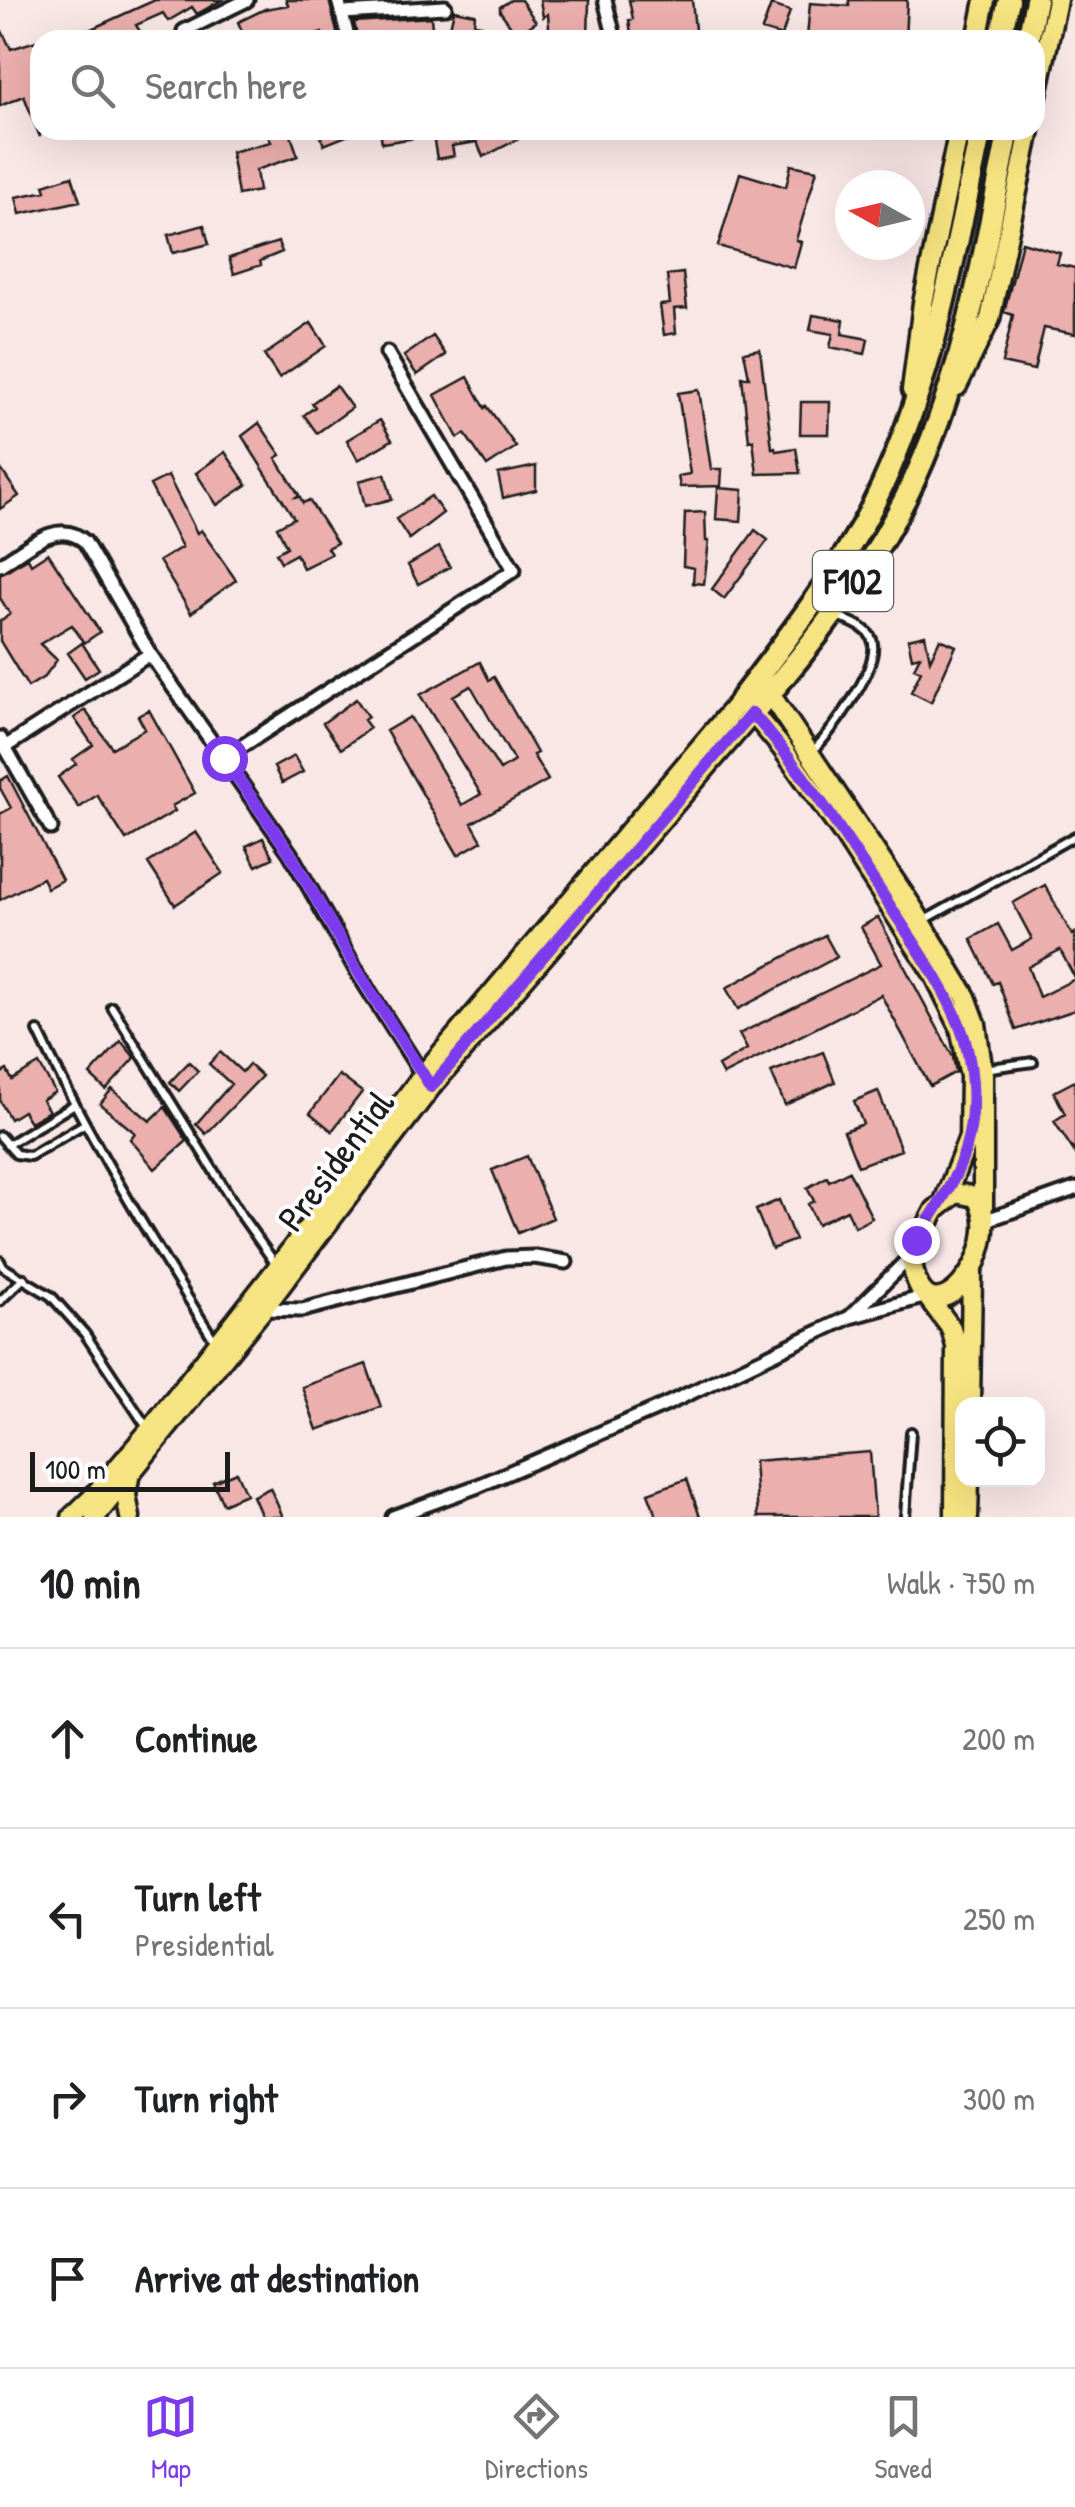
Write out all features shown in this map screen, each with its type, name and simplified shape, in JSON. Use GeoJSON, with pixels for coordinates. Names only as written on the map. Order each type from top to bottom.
{"type":"FeatureCollection","features":[{"type":"Feature","properties":{"kind":"highway"},"geometry":{"type":"LineString","coordinates":[[1002,30],[1009,0]]}},
{"type":"Feature","properties":{"kind":"highway"},"geometry":{"type":"LineString","coordinates":[[1030,30],[1036,0]]}},
{"type":"Feature","properties":{"kind":"highway","name":"F102"},"geometry":{"type":"LineString","coordinates":[[764,685],[872,506],[908,426],[944,304],[979,140]]}},
{"type":"Feature","properties":{"kind":"highway","name":"F102"},"geometry":{"type":"LineString","coordinates":[[747,706],[832,613],[896,518],[932,436],[972,310],[1008,140]]}},
{"type":"Feature","properties":{"kind":"main road"},"geometry":{"type":"LineString","coordinates":[[979,30],[985,0]]}},
{"type":"Feature","properties":{"kind":"main road"},"geometry":{"type":"LineString","coordinates":[[1045,57],[1057,0]]}},
{"type":"Feature","properties":{"kind":"main road"},"geometry":{"type":"LineString","coordinates":[[908,426],[923,303],[957,140]]}},
{"type":"Feature","properties":{"kind":"main road"},"geometry":{"type":"LineString","coordinates":[[932,436],[990,319],[1028,140]]}},
{"type":"Feature","properties":{"kind":"main road"},"geometry":{"type":"LineString","coordinates":[[764,685],[922,922],[966,997],[976,1024],[983,1069],[984,1214],[972,1274],[970,1397]]}},
{"type":"Feature","properties":{"kind":"main road"},"geometry":{"type":"LineString","coordinates":[[72,1517],[100,1506],[149,1431],[427,1081],[747,706],[791,759],[844,835],[934,976],[960,1027],[970,1076],[969,1137],[946,1200]]}},
{"type":"Feature","properties":{"kind":"main road","name":"Presidential"},"geometry":{"type":"LineString","coordinates":[[100,1506],[129,1476],[264,1308],[427,1081]]}},
{"type":"Feature","properties":{"kind":"main road"},"geometry":{"type":"LineString","coordinates":[[955,1517],[956,1346],[951,1328],[917,1282],[911,1256],[935,1210],[956,1193],[976,1197],[984,1214]]}},
{"type":"Feature","properties":{"kind":"main road"},"geometry":{"type":"LineString","coordinates":[[927,1296],[939,1299],[956,1293],[972,1274]]}},
{"type":"Feature","properties":{"kind":"main road"},"geometry":{"type":"LineString","coordinates":[[129,1476],[126,1496],[130,1517]]}},
{"type":"Feature","properties":{"kind":"main road"},"geometry":{"type":"LineString","coordinates":[[968,1517],[969,1487]]}},
{"type":"Feature","properties":{"kind":"street"},"geometry":{"type":"LineString","coordinates":[[186,30],[246,0]]}},
{"type":"Feature","properties":{"kind":"street"},"geometry":{"type":"LineString","coordinates":[[606,0],[614,30]]}},
{"type":"Feature","properties":{"kind":"street"},"geometry":{"type":"LineString","coordinates":[[341,6],[445,7]]}},
{"type":"Feature","properties":{"kind":"street"},"geometry":{"type":"LineString","coordinates":[[224,758],[514,570],[387,353]]}},
{"type":"Feature","properties":{"kind":"street"},"geometry":{"type":"LineString","coordinates":[[0,565],[64,531],[74,532],[85,542],[150,654],[290,853],[427,1081]]}},
{"type":"Feature","properties":{"kind":"street"},"geometry":{"type":"LineString","coordinates":[[50,828],[3,743],[150,654]]}},
{"type":"Feature","properties":{"kind":"street"},"geometry":{"type":"LineString","coordinates":[[984,1214],[1075,1190]]}},
{"type":"Feature","properties":{"kind":"street"},"geometry":{"type":"LineString","coordinates":[[850,1317],[911,1256]]}},
{"type":"Feature","properties":{"kind":"street"},"geometry":{"type":"LineString","coordinates":[[264,1308],[302,1310],[506,1258],[566,1262]]}},
{"type":"Feature","properties":{"kind":"street"},"geometry":{"type":"LineString","coordinates":[[392,1517],[478,1486],[648,1412],[850,1317],[927,1296]]}},
{"type":"Feature","properties":{"kind":"street"},"geometry":{"type":"LineString","coordinates":[[100,1506],[122,1517]]}},
{"type":"Feature","properties":{"kind":"lane"},"geometry":{"type":"LineString","coordinates":[[812,752],[834,728],[874,650],[871,638],[862,628],[832,613]]}},
{"type":"Feature","properties":{"kind":"lane"},"geometry":{"type":"LineString","coordinates":[[922,922],[1075,836]]}},
{"type":"Feature","properties":{"kind":"lane"},"geometry":{"type":"LineString","coordinates":[[112,1006],[278,1268]]}},
{"type":"Feature","properties":{"kind":"lane"},"geometry":{"type":"LineString","coordinates":[[38,1031],[127,1202],[216,1344]]}},
{"type":"Feature","properties":{"kind":"lane"},"geometry":{"type":"LineString","coordinates":[[983,1069],[1033,1062]]}},
{"type":"Feature","properties":{"kind":"lane"},"geometry":{"type":"LineString","coordinates":[[7,1145],[73,1104]]}},
{"type":"Feature","properties":{"kind":"lane"},"geometry":{"type":"LineString","coordinates":[[0,1136],[16,1154],[30,1156],[84,1124]]}},
{"type":"Feature","properties":{"kind":"lane"},"geometry":{"type":"LineString","coordinates":[[0,1262],[51,1296],[84,1334],[149,1431]]}},
{"type":"Feature","properties":{"kind":"lane"},"geometry":{"type":"LineString","coordinates":[[0,1301],[24,1278]]}},
{"type":"Feature","properties":{"kind":"lane"},"geometry":{"type":"LineString","coordinates":[[905,1517],[911,1432]]}},
{"type":"Feature","properties":{"kind":"building"},"geometry":{"type":"Polygon","coordinates":[[[155,0],[222,0],[197,14],[192,7],[168,21],[163,13],[136,25],[139,30],[89,30],[155,0]]]}},
{"type":"Feature","properties":{"kind":"building"},"geometry":{"type":"Polygon","coordinates":[[[286,0],[329,0],[336,30],[242,30],[238,22],[265,9],[288,5],[286,0]]]}},
{"type":"Feature","properties":{"kind":"building"},"geometry":{"type":"Polygon","coordinates":[[[511,0],[521,0],[536,22],[524,30],[513,30],[500,7],[511,0]]]}},
{"type":"Feature","properties":{"kind":"building"},"geometry":{"type":"Polygon","coordinates":[[[540,0],[589,0],[588,30],[549,30],[548,14],[543,17],[540,0]]]}},
{"type":"Feature","properties":{"kind":"building"},"geometry":{"type":"Polygon","coordinates":[[[629,0],[692,0],[695,30],[630,30],[629,20],[633,19],[629,0]]]}},
{"type":"Feature","properties":{"kind":"building"},"geometry":{"type":"Polygon","coordinates":[[[849,0],[907,0],[906,30],[808,30],[810,3],[849,6],[849,0]]]}},
{"type":"Feature","properties":{"kind":"building"},"geometry":{"type":"Polygon","coordinates":[[[771,5],[790,11],[784,30],[762,30],[771,5]]]}},
{"type":"Feature","properties":{"kind":"building"},"geometry":{"type":"Polygon","coordinates":[[[454,10],[475,14],[474,24],[482,25],[481,30],[449,30],[454,10]]]}},
{"type":"Feature","properties":{"kind":"building"},"geometry":{"type":"Polygon","coordinates":[[[431,17],[432,30],[356,30],[354,22],[431,17]]]}},
{"type":"Feature","properties":{"kind":"building"},"geometry":{"type":"Polygon","coordinates":[[[0,27],[11,49],[30,43],[30,111],[24,96],[0,106],[0,27]]]}},
{"type":"Feature","properties":{"kind":"building"},"geometry":{"type":"Polygon","coordinates":[[[292,140],[298,156],[256,170],[259,191],[238,195],[231,152],[292,140]]]}},
{"type":"Feature","properties":{"kind":"building"},"geometry":{"type":"Polygon","coordinates":[[[434,140],[516,140],[483,157],[477,142],[452,146],[454,156],[437,159],[434,140]]]}},
{"type":"Feature","properties":{"kind":"building"},"geometry":{"type":"Polygon","coordinates":[[[791,165],[817,170],[796,240],[801,242],[794,268],[718,246],[740,173],[786,187],[791,165]]]}},
{"type":"Feature","properties":{"kind":"building"},"geometry":{"type":"Polygon","coordinates":[[[72,176],[80,201],[20,214],[16,197],[46,191],[44,185],[72,176]]]}},
{"type":"Feature","properties":{"kind":"building"},"geometry":{"type":"Polygon","coordinates":[[[204,225],[209,244],[173,253],[168,235],[204,225]]]}},
{"type":"Feature","properties":{"kind":"building"},"geometry":{"type":"Polygon","coordinates":[[[278,242],[282,252],[260,261],[261,265],[234,274],[229,258],[278,242]]]}},
{"type":"Feature","properties":{"kind":"building"},"geometry":{"type":"Polygon","coordinates":[[[1022,242],[1060,253],[1057,264],[1075,268],[1075,334],[1044,328],[1034,370],[1002,363],[1013,315],[1004,312],[1022,242]]]}},
{"type":"Feature","properties":{"kind":"building"},"geometry":{"type":"Polygon","coordinates":[[[683,273],[687,308],[674,309],[676,333],[664,335],[660,305],[670,304],[667,275],[683,273]]]}},
{"type":"Feature","properties":{"kind":"building"},"geometry":{"type":"Polygon","coordinates":[[[813,315],[844,320],[842,334],[868,339],[865,354],[830,347],[833,334],[810,330],[813,315]]]}},
{"type":"Feature","properties":{"kind":"building"},"geometry":{"type":"Polygon","coordinates":[[[311,323],[326,346],[279,378],[264,355],[311,323]]]}},
{"type":"Feature","properties":{"kind":"building"},"geometry":{"type":"Polygon","coordinates":[[[433,336],[446,355],[417,375],[404,356],[433,336]]]}},
{"type":"Feature","properties":{"kind":"building"},"geometry":{"type":"Polygon","coordinates":[[[760,349],[772,448],[796,448],[800,473],[757,474],[742,377],[749,377],[744,352],[760,349]]]}},
{"type":"Feature","properties":{"kind":"building"},"geometry":{"type":"Polygon","coordinates":[[[468,377],[485,408],[516,447],[487,466],[465,434],[458,438],[435,395],[468,377]]]}},
{"type":"Feature","properties":{"kind":"building"},"geometry":{"type":"Polygon","coordinates":[[[336,386],[352,408],[317,433],[304,415],[315,407],[312,403],[336,386]]]}},
{"type":"Feature","properties":{"kind":"building"},"geometry":{"type":"Polygon","coordinates":[[[699,390],[711,469],[722,469],[721,486],[680,487],[678,476],[690,474],[678,393],[699,390]]]}},
{"type":"Feature","properties":{"kind":"building"},"geometry":{"type":"Polygon","coordinates":[[[801,402],[830,402],[829,434],[800,434],[801,402]]]}},
{"type":"Feature","properties":{"kind":"building"},"geometry":{"type":"Polygon","coordinates":[[[380,420],[392,440],[358,460],[347,440],[380,420]]]}},
{"type":"Feature","properties":{"kind":"building"},"geometry":{"type":"Polygon","coordinates":[[[259,423],[281,455],[276,458],[299,495],[296,497],[303,503],[309,500],[337,543],[327,548],[331,554],[303,568],[296,554],[281,562],[276,553],[287,547],[277,527],[294,518],[242,436],[259,423]]]}},
{"type":"Feature","properties":{"kind":"building"},"geometry":{"type":"Polygon","coordinates":[[[225,452],[247,485],[217,505],[196,473],[225,452]]]}},
{"type":"Feature","properties":{"kind":"building"},"geometry":{"type":"Polygon","coordinates":[[[536,466],[536,490],[503,498],[498,474],[536,466]]]}},
{"type":"Feature","properties":{"kind":"building"},"geometry":{"type":"Polygon","coordinates":[[[0,468],[19,496],[0,509],[0,468]]]}},
{"type":"Feature","properties":{"kind":"building"},"geometry":{"type":"Polygon","coordinates":[[[385,474],[392,499],[365,506],[359,481],[385,474]]]}},
{"type":"Feature","properties":{"kind":"building"},"geometry":{"type":"Polygon","coordinates":[[[168,476],[197,533],[201,530],[236,580],[191,613],[159,561],[182,547],[150,485],[168,476]]]}},
{"type":"Feature","properties":{"kind":"building"},"geometry":{"type":"Polygon","coordinates":[[[718,488],[743,490],[741,521],[716,519],[718,488]]]}},
{"type":"Feature","properties":{"kind":"building"},"geometry":{"type":"Polygon","coordinates":[[[431,496],[443,513],[409,539],[396,519],[431,496]]]}},
{"type":"Feature","properties":{"kind":"building"},"geometry":{"type":"Polygon","coordinates":[[[705,512],[709,541],[704,584],[693,583],[694,568],[683,566],[685,513],[705,512]]]}},
{"type":"Feature","properties":{"kind":"building"},"geometry":{"type":"Polygon","coordinates":[[[755,530],[768,540],[724,599],[712,589],[755,530]]]}},
{"type":"Feature","properties":{"kind":"building"},"geometry":{"type":"Polygon","coordinates":[[[439,547],[450,567],[418,584],[408,565],[439,547]]]}},
{"type":"Feature","properties":{"kind":"building"},"geometry":{"type":"Polygon","coordinates":[[[48,553],[100,632],[84,643],[72,625],[40,644],[57,660],[44,677],[28,687],[0,641],[0,621],[10,614],[0,598],[0,574],[28,558],[31,564],[48,553]]]}},
{"type":"Feature","properties":{"kind":"building"},"geometry":{"type":"Polygon","coordinates":[[[925,635],[930,660],[940,639],[956,646],[931,702],[911,692],[921,671],[914,668],[920,656],[912,658],[908,639],[925,635]]]}},
{"type":"Feature","properties":{"kind":"building"},"geometry":{"type":"Polygon","coordinates":[[[82,643],[99,669],[85,678],[68,653],[82,643]]]}},
{"type":"Feature","properties":{"kind":"building"},"geometry":{"type":"Polygon","coordinates":[[[480,662],[489,680],[494,677],[548,780],[472,823],[482,841],[458,855],[386,731],[410,717],[462,805],[481,794],[420,695],[480,662]],[[471,686],[453,696],[500,770],[514,761],[471,686]]]}},
{"type":"Feature","properties":{"kind":"building"},"geometry":{"type":"Polygon","coordinates":[[[356,699],[370,728],[341,749],[323,723],[356,699]]]}},
{"type":"Feature","properties":{"kind":"building"},"geometry":{"type":"Polygon","coordinates":[[[85,710],[112,748],[145,729],[138,716],[149,710],[195,793],[172,806],[175,811],[126,840],[97,795],[79,808],[58,777],[76,764],[73,759],[93,745],[74,718],[85,710]]]}},
{"type":"Feature","properties":{"kind":"building"},"geometry":{"type":"Polygon","coordinates":[[[294,756],[303,772],[282,783],[274,767],[294,756]]]}},
{"type":"Feature","properties":{"kind":"building"},"geometry":{"type":"Polygon","coordinates":[[[8,776],[62,880],[47,888],[42,878],[0,900],[0,814],[11,808],[0,781],[8,776]]]}},
{"type":"Feature","properties":{"kind":"building"},"geometry":{"type":"Polygon","coordinates":[[[196,832],[223,873],[175,905],[148,863],[196,832]]]}},
{"type":"Feature","properties":{"kind":"building"},"geometry":{"type":"Polygon","coordinates":[[[263,838],[273,858],[256,866],[246,846],[263,838]]]}},
{"type":"Feature","properties":{"kind":"building"},"geometry":{"type":"Polygon","coordinates":[[[1045,885],[1072,935],[1075,933],[1075,978],[1060,950],[1028,967],[1039,997],[1075,979],[1075,1010],[1016,1030],[998,982],[993,984],[971,939],[998,924],[1012,950],[1032,939],[1013,903],[1045,885]]]}},
{"type":"Feature","properties":{"kind":"building"},"geometry":{"type":"Polygon","coordinates":[[[878,917],[953,1057],[956,1072],[930,1086],[881,995],[723,1075],[718,1066],[747,1049],[739,1034],[881,964],[861,927],[878,917]]]}},
{"type":"Feature","properties":{"kind":"building"},"geometry":{"type":"Polygon","coordinates":[[[825,935],[837,957],[738,1009],[726,988],[825,935]]]}},
{"type":"Feature","properties":{"kind":"building"},"geometry":{"type":"Polygon","coordinates":[[[121,1041],[135,1058],[106,1090],[90,1075],[121,1041]]]}},
{"type":"Feature","properties":{"kind":"building"},"geometry":{"type":"Polygon","coordinates":[[[220,1052],[242,1072],[249,1064],[262,1076],[206,1134],[196,1124],[231,1084],[209,1064],[220,1052]]]}},
{"type":"Feature","properties":{"kind":"building"},"geometry":{"type":"Polygon","coordinates":[[[823,1052],[835,1082],[785,1105],[771,1072],[823,1052]]]}},
{"type":"Feature","properties":{"kind":"building"},"geometry":{"type":"Polygon","coordinates":[[[189,1062],[198,1071],[179,1091],[170,1082],[189,1062]]]}},
{"type":"Feature","properties":{"kind":"building"},"geometry":{"type":"Polygon","coordinates":[[[39,1064],[55,1092],[42,1100],[49,1111],[30,1122],[23,1111],[10,1119],[0,1101],[0,1074],[7,1070],[12,1080],[39,1064]]]}},
{"type":"Feature","properties":{"kind":"building"},"geometry":{"type":"Polygon","coordinates":[[[339,1075],[362,1092],[332,1131],[310,1113],[339,1075]]]}},
{"type":"Feature","properties":{"kind":"building"},"geometry":{"type":"Polygon","coordinates":[[[1075,1081],[1075,1153],[1054,1121],[1065,1114],[1054,1092],[1075,1081]]]}},
{"type":"Feature","properties":{"kind":"building"},"geometry":{"type":"Polygon","coordinates":[[[112,1089],[150,1121],[165,1107],[187,1141],[155,1169],[130,1139],[135,1133],[100,1104],[112,1089]]]}},
{"type":"Feature","properties":{"kind":"building"},"geometry":{"type":"Polygon","coordinates":[[[878,1091],[901,1150],[858,1166],[844,1131],[863,1124],[854,1101],[878,1091]]]}},
{"type":"Feature","properties":{"kind":"building"},"geometry":{"type":"Polygon","coordinates":[[[527,1156],[553,1218],[518,1233],[492,1170],[527,1156]]]}},
{"type":"Feature","properties":{"kind":"building"},"geometry":{"type":"Polygon","coordinates":[[[849,1171],[872,1218],[855,1227],[847,1210],[817,1224],[808,1204],[814,1201],[807,1188],[849,1171]]]}},
{"type":"Feature","properties":{"kind":"building"},"geometry":{"type":"Polygon","coordinates":[[[779,1200],[795,1240],[772,1249],[756,1210],[779,1200]]]}},
{"type":"Feature","properties":{"kind":"building"},"geometry":{"type":"Polygon","coordinates":[[[366,1364],[381,1407],[317,1430],[302,1387],[366,1364]]]}},
{"type":"Feature","properties":{"kind":"building"},"geometry":{"type":"Polygon","coordinates":[[[870,1452],[875,1517],[758,1517],[754,1461],[870,1452]]]}},
{"type":"Feature","properties":{"kind":"building"},"geometry":{"type":"Polygon","coordinates":[[[236,1472],[246,1494],[223,1504],[213,1482],[236,1472]]]}},
{"type":"Feature","properties":{"kind":"building"},"geometry":{"type":"Polygon","coordinates":[[[687,1479],[700,1517],[657,1517],[648,1493],[687,1479]]]}},
{"type":"Feature","properties":{"kind":"building"},"geometry":{"type":"Polygon","coordinates":[[[270,1488],[283,1517],[262,1517],[253,1496],[270,1488]]]}},
{"type":"Feature","properties":{"kind":"route"},"geometry":{"type":"LineString","coordinates":[[224,758],[290,853],[360,975],[431,1087],[752,713],[808,782],[934,976],[968,1052],[972,1101],[969,1137],[946,1200],[916,1240]]}}]}
